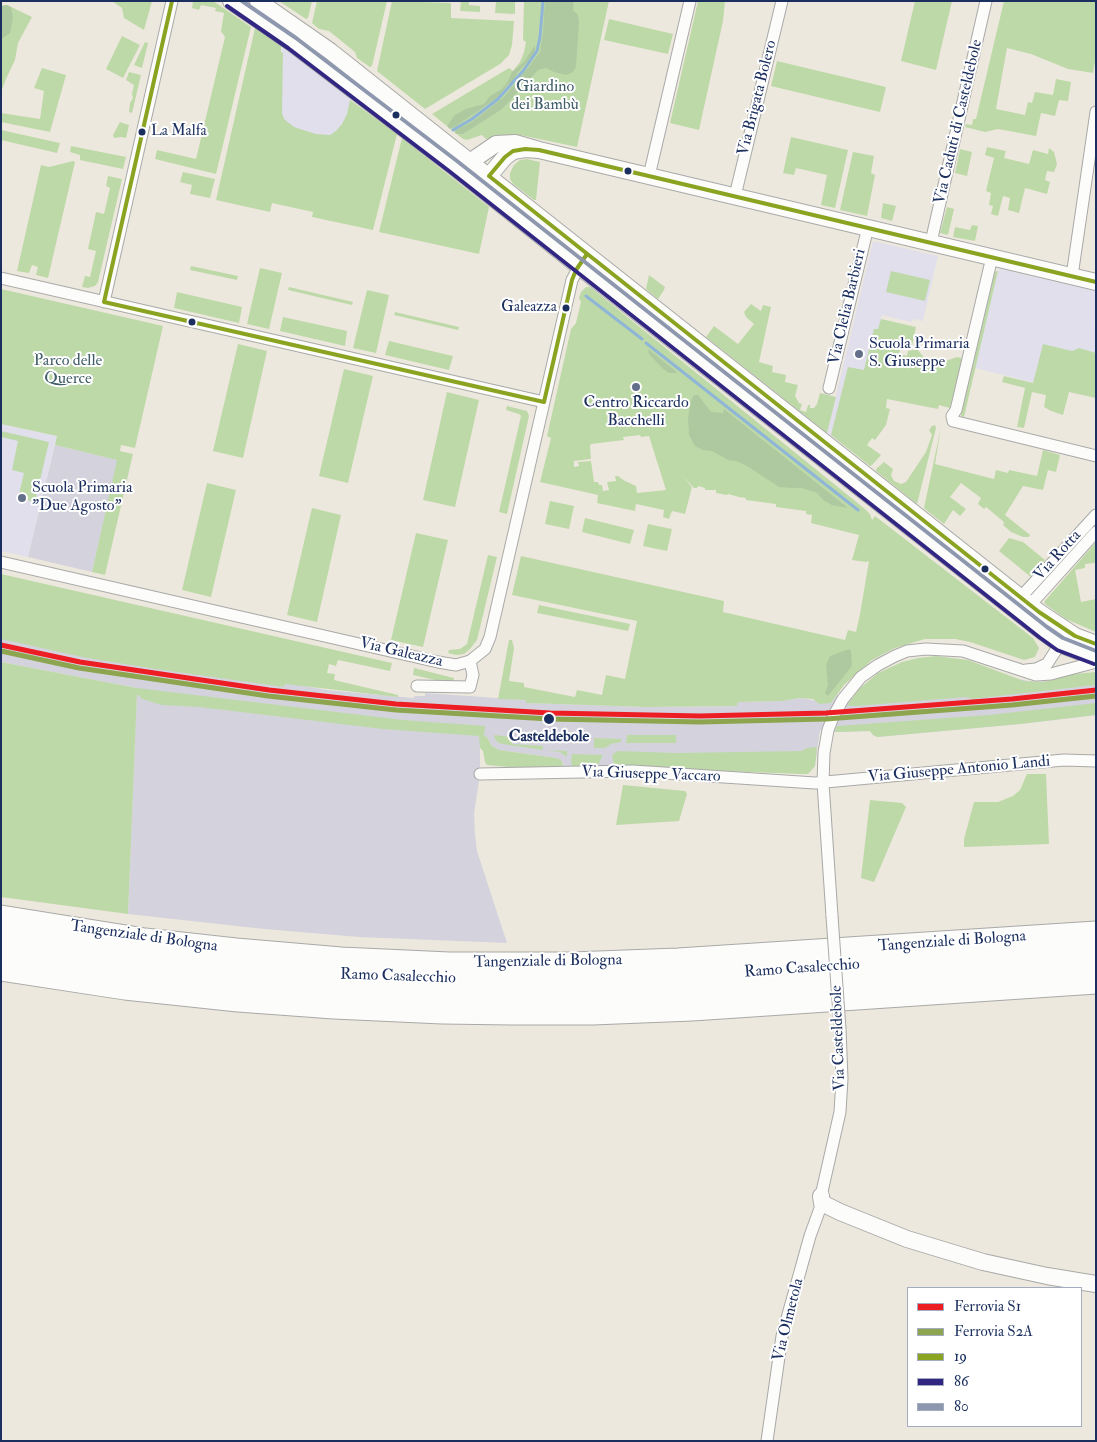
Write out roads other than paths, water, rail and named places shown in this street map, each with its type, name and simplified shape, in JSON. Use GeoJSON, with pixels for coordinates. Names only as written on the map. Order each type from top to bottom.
{"type":"FeatureCollection","features":[{"type":"Feature","properties":{"kind":"highway"},"geometry":{"type":"LineString","coordinates":[[1,909],[145,939]]}},
{"type":"Feature","properties":{"kind":"highway","name":"Tangenziale di Bologna"},"geometry":{"type":"LineString","coordinates":[[1,916],[145,939],[236,949],[341,958],[449,963],[572,964],[764,955],[1096,932]]}},
{"type":"Feature","properties":{"kind":"highway","name":"Ramo Casalecchio"},"geometry":{"type":"LineString","coordinates":[[1,935],[125,955],[259,969],[375,977],[495,981],[618,980],[697,976],[1096,950]]}},
{"type":"Feature","properties":{"kind":"highway","name":"Ramo Casalecchio"},"geometry":{"type":"LineString","coordinates":[[1,951],[116,969],[258,985],[386,993],[496,996],[612,996],[782,987],[1096,965]]}},
{"type":"Feature","properties":{"kind":"highway"},"geometry":{"type":"LineString","coordinates":[[5,971],[125,989],[238,1001],[334,1008],[513,1014],[592,1014],[692,1010],[1096,983]]}},
{"type":"Feature","properties":{"kind":"main road"},"geometry":{"type":"LineString","coordinates":[[230,1],[297,37],[330,51],[489,176],[583,260]]}},
{"type":"Feature","properties":{"kind":"main road"},"geometry":{"type":"LineString","coordinates":[[258,1],[297,37],[472,180],[583,260],[923,529],[1043,632],[1068,640],[1096,644]]}},
{"type":"Feature","properties":{"kind":"main road"},"geometry":{"type":"LineString","coordinates":[[472,180],[471,162],[488,147],[500,142],[515,143],[1096,282]]}},
{"type":"Feature","properties":{"kind":"main road"},"geometry":{"type":"LineString","coordinates":[[472,180],[489,176],[513,151],[525,149],[539,150]]}},
{"type":"Feature","properties":{"kind":"main road"},"geometry":{"type":"LineString","coordinates":[[923,529],[1026,601],[1054,624],[1088,659]]}},
{"type":"Feature","properties":{"kind":"main road"},"geometry":{"type":"LineString","coordinates":[[822,1200],[840,1212],[907,1239],[980,1261],[1047,1276],[1096,1284]]}},
{"type":"Feature","properties":{"kind":"street"},"geometry":{"type":"LineString","coordinates":[[104,302],[172,1]]}},
{"type":"Feature","properties":{"kind":"street"},"geometry":{"type":"LineString","coordinates":[[649,176],[690,1]]}},
{"type":"Feature","properties":{"kind":"street","name":"Via Brigata Bolero"},"geometry":{"type":"LineString","coordinates":[[735,196],[782,1]]}},
{"type":"Feature","properties":{"kind":"street","name":"Via Caduti di Casteldebole"},"geometry":{"type":"LineString","coordinates":[[931,242],[986,1]]}},
{"type":"Feature","properties":{"kind":"street"},"geometry":{"type":"LineString","coordinates":[[1072,276],[1096,112]]}},
{"type":"Feature","properties":{"kind":"street","name":"Via Clelia Barbieri"},"geometry":{"type":"LineString","coordinates":[[829,388],[868,227]]}},
{"type":"Feature","properties":{"kind":"street"},"geometry":{"type":"LineString","coordinates":[[992,257],[956,410],[952,416],[953,421],[1096,456]]}},
{"type":"Feature","properties":{"kind":"street"},"geometry":{"type":"LineString","coordinates":[[417,686],[468,688],[471,685],[473,675],[470,661],[485,649],[490,637],[572,280],[583,260]]}},
{"type":"Feature","properties":{"kind":"street"},"geometry":{"type":"LineString","coordinates":[[1,278],[544,402]]}},
{"type":"Feature","properties":{"kind":"street","name":"Via Rotta"},"geometry":{"type":"LineString","coordinates":[[1026,601],[1096,515]]}},
{"type":"Feature","properties":{"kind":"street","name":"Via Rotta"},"geometry":{"type":"LineString","coordinates":[[1026,601],[1096,532]]}},
{"type":"Feature","properties":{"kind":"street","name":"Via Galeazza"},"geometry":{"type":"LineString","coordinates":[[1,562],[444,664],[456,665],[470,661]]}},
{"type":"Feature","properties":{"kind":"street"},"geometry":{"type":"LineString","coordinates":[[1022,670],[1036,669],[1047,664],[1068,640]]}},
{"type":"Feature","properties":{"kind":"street","name":"Via Casteldebole"},"geometry":{"type":"LineString","coordinates":[[822,1200],[840,1112],[842,1079],[823,764],[828,730],[843,698],[870,670],[907,651],[937,648],[963,651],[1044,676],[1060,671],[1068,665],[1088,659]]}},
{"type":"Feature","properties":{"kind":"street","name":"Via Giuseppe Antonio Landi"},"geometry":{"type":"LineString","coordinates":[[823,783],[1064,760],[1096,761]]}},
{"type":"Feature","properties":{"kind":"street","name":"Via Giuseppe Vaccaro"},"geometry":{"type":"LineString","coordinates":[[480,774],[632,771],[823,783]]}},
{"type":"Feature","properties":{"kind":"street","name":"Via Olmetola"},"geometry":{"type":"LineString","coordinates":[[768,1441],[782,1336],[822,1200]]}},
{"type":"Feature","properties":{"kind":"waterway"},"geometry":{"type":"LineString","coordinates":[[453,130],[472,119],[498,99],[523,71],[537,51],[543,1]]}},
{"type":"Feature","properties":{"kind":"waterway"},"geometry":{"type":"LineString","coordinates":[[586,296],[642,339]]}},
{"type":"Feature","properties":{"kind":"waterway"},"geometry":{"type":"LineString","coordinates":[[646,343],[858,510]]}},
{"type":"Feature","properties":{"kind":"rail line","name":"S1"},"geometry":{"type":"LineString","coordinates":[[1,645],[80,662],[269,690],[396,704],[550,713],[700,716],[826,713],[1012,699],[1096,690]]}},
{"type":"Feature","properties":{"kind":"rail line","name":"S2A"},"geometry":{"type":"LineString","coordinates":[[1,651],[79,668],[268,696],[396,710],[550,719],[700,722],[826,719],[1012,705],[1096,696]]}},
{"type":"Feature","properties":{"kind":"place","name":"La Malfa"},"geometry":{"type":"Point","coordinates":[142,132]}},
{"type":"Feature","properties":{"kind":"place","name":"Galeazza"},"geometry":{"type":"Point","coordinates":[566,308]}},
{"type":"Feature","properties":{"kind":"place","name":"Scuola Primaria S. Giuseppe"},"geometry":{"type":"Point","coordinates":[859,354]}},
{"type":"Feature","properties":{"kind":"place","name":"Centro Riccardo Bacchelli"},"geometry":{"type":"Point","coordinates":[636,387]}},
{"type":"Feature","properties":{"kind":"place","name":"Scuola Primaria \"Due Agosto\""},"geometry":{"type":"Point","coordinates":[22,498]}},
{"type":"Feature","properties":{"kind":"place","name":"Casteldebole"},"geometry":{"type":"Point","coordinates":[549,719]}},
{"type":"Feature","properties":{"kind":"park label","name":"Giardino dei Bambù"},"geometry":{"type":"Point","coordinates":[545,97]}},
{"type":"Feature","properties":{"kind":"park label","name":"Parco delle Querce"},"geometry":{"type":"Point","coordinates":[68,371]}}]}
